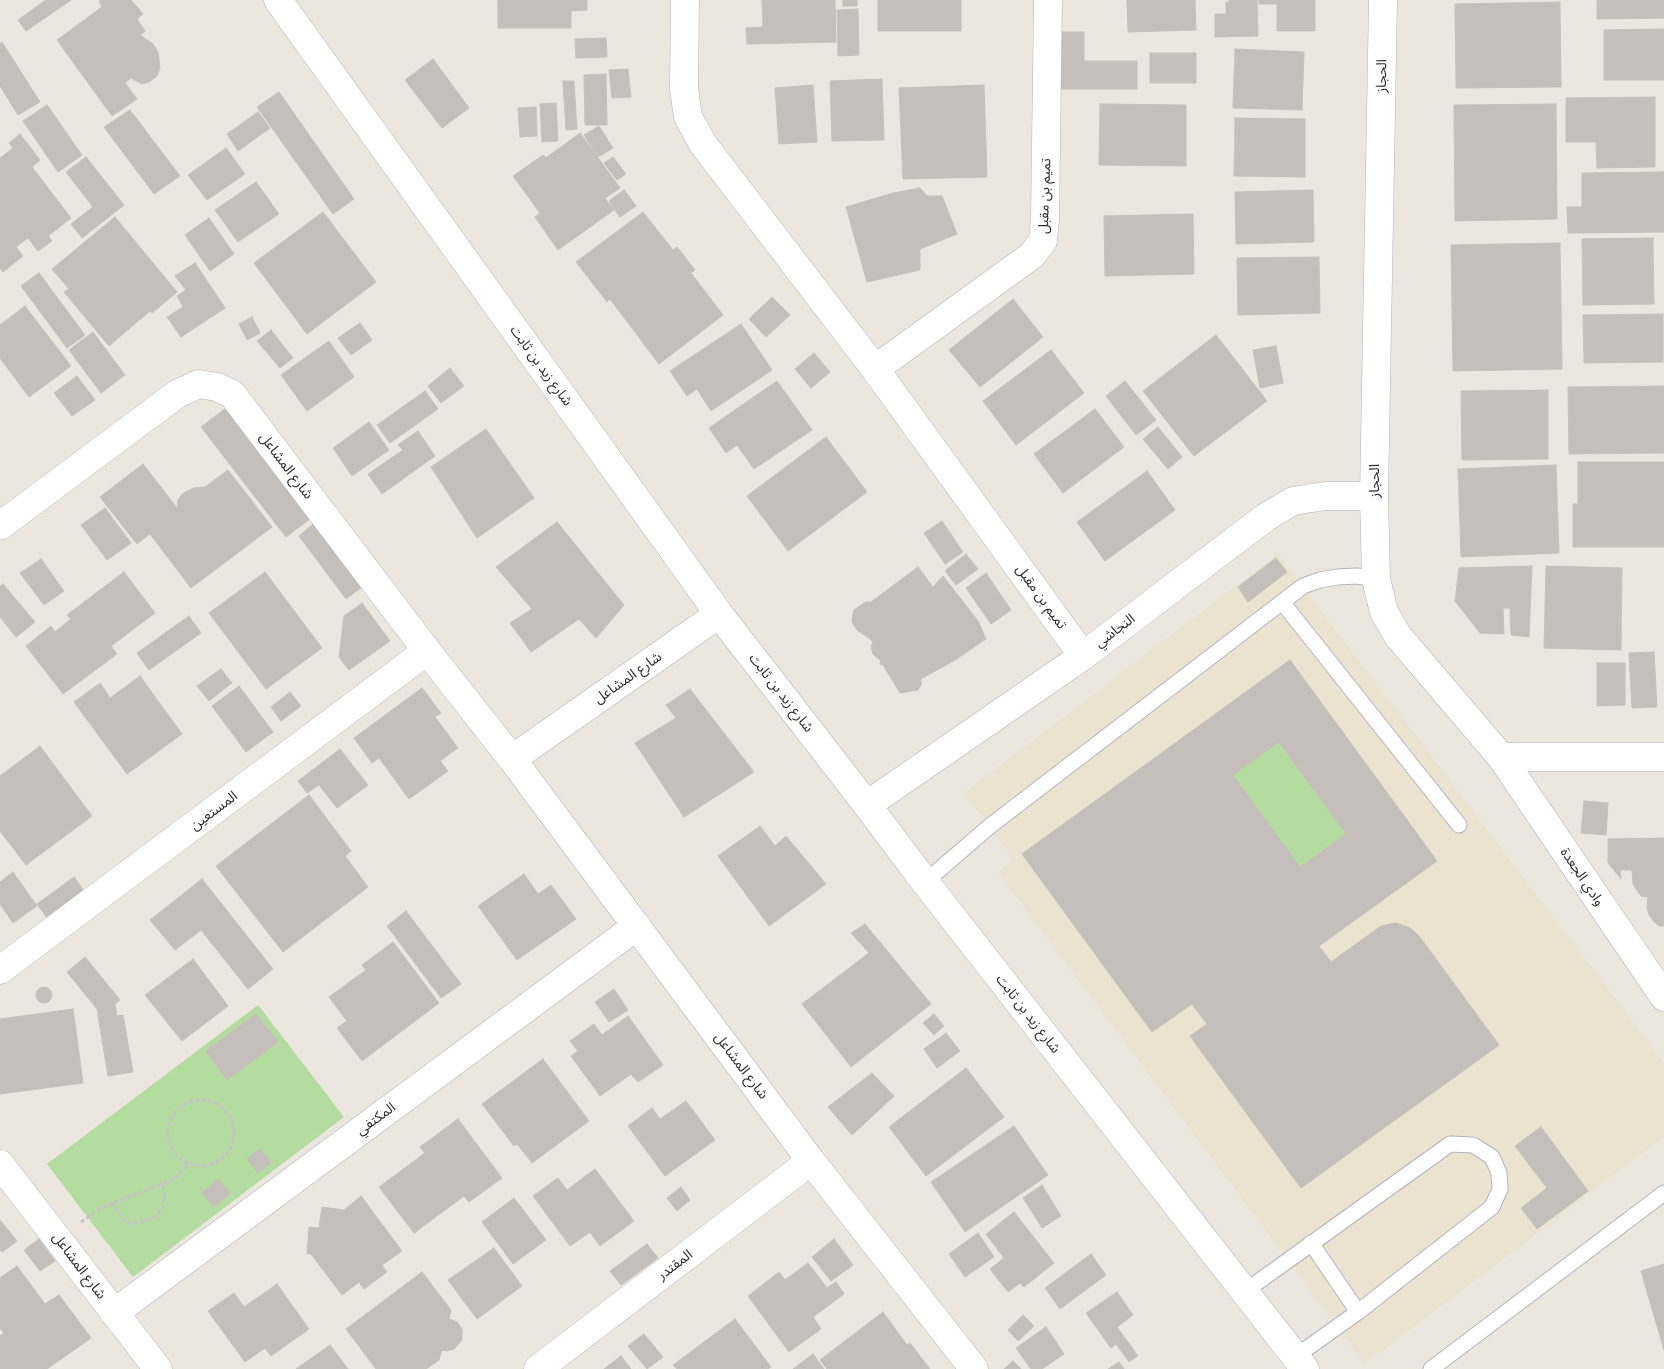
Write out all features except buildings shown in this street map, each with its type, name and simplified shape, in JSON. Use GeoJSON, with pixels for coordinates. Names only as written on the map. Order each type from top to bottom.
{"type":"FeatureCollection","features":[{"type":"Feature","properties":{"kind":"street","name":"شارع زيد بن ثابت"},"geometry":{"type":"LineString","coordinates":[[278,0],[719,614],[1300,1363]]}},
{"type":"Feature","properties":{"kind":"street","name":"تميم بن مقبل"},"geometry":{"type":"LineString","coordinates":[[685,0],[684,89],[688,118],[702,144],[875,369],[1083,656]]}},
{"type":"Feature","properties":{"kind":"street","name":"تميم بن مقبل"},"geometry":{"type":"LineString","coordinates":[[875,369],[1031,256],[1043,241],[1046,220],[1048,0]]}},
{"type":"Feature","properties":{"kind":"street","name":"الحجاز"},"geometry":{"type":"LineString","coordinates":[[1383,0],[1374,496],[1376,579],[1384,612],[1398,636],[1501,757]]}},
{"type":"Feature","properties":{"kind":"street","name":"شارع المشاعل"},"geometry":{"type":"LineString","coordinates":[[0,526],[177,394],[199,384],[217,387],[232,394],[427,651],[512,759],[811,1161],[974,1369]]}},
{"type":"Feature","properties":{"kind":"street","name":"النجاشي"},"geometry":{"type":"LineString","coordinates":[[868,805],[1083,656],[1266,517],[1293,501],[1325,496],[1374,496]]}},
{"type":"Feature","properties":{"kind":"street","name":"شارع المشاعل"},"geometry":{"type":"LineString","coordinates":[[512,759],[719,614]]}},
{"type":"Feature","properties":{"kind":"street","name":"المستعين"},"geometry":{"type":"LineString","coordinates":[[0,970],[427,651]]}},
{"type":"Feature","properties":{"kind":"street"},"geometry":{"type":"LineString","coordinates":[[1501,757],[1664,757]]}},
{"type":"Feature","properties":{"kind":"street","name":"وادي الجعدة"},"geometry":{"type":"LineString","coordinates":[[1501,757],[1664,997]]}},
{"type":"Feature","properties":{"kind":"street","name":"المكتفي"},"geometry":{"type":"LineString","coordinates":[[114,1313],[637,926]]}},
{"type":"Feature","properties":{"kind":"street","name":"المقتدر"},"geometry":{"type":"LineString","coordinates":[[538,1369],[811,1161]]}},
{"type":"Feature","properties":{"kind":"street","name":"شارع المشاعل"},"geometry":{"type":"LineString","coordinates":[[0,1164],[158,1369]]}},
{"type":"Feature","properties":{"kind":"lane"},"geometry":{"type":"LineString","coordinates":[[925,882],[990,826],[1303,586],[1337,577],[1357,576],[1376,579]]}},
{"type":"Feature","properties":{"kind":"lane"},"geometry":{"type":"LineString","coordinates":[[1282,602],[1459,825]]}},
{"type":"Feature","properties":{"kind":"lane"},"geometry":{"type":"LineString","coordinates":[[1244,1292],[1450,1144],[1473,1145],[1492,1157],[1500,1173],[1500,1189],[1492,1207],[1358,1312],[1300,1363]]}},
{"type":"Feature","properties":{"kind":"lane"},"geometry":{"type":"LineString","coordinates":[[1431,1369],[1664,1194]]}},
{"type":"Feature","properties":{"kind":"lane"},"geometry":{"type":"LineString","coordinates":[[1311,1243],[1358,1312]]}},
{"type":"Feature","properties":{"kind":"path"},"geometry":{"type":"LineString","coordinates":[[200,1100],[214,1102],[229,1115],[234,1128],[233,1142],[226,1154],[215,1162],[202,1165],[189,1163],[177,1155],[170,1143],[168,1130],[172,1117],[187,1103],[200,1100]]}},
{"type":"Feature","properties":{"kind":"path"},"geometry":{"type":"LineString","coordinates":[[58,1238],[101,1208],[172,1180],[189,1163]]}},
{"type":"Feature","properties":{"kind":"path"},"geometry":{"type":"LineString","coordinates":[[112,1204],[123,1220],[130,1224],[146,1222],[156,1216],[162,1209],[165,1196],[162,1185]]}},
{"type":"Feature","properties":{"kind":"shaded area"},"geometry":{"type":"Polygon","coordinates":[[[1278,554],[1664,1063],[1664,1137],[1365,1364],[998,872],[1013,860],[990,826],[964,793],[1278,554]]]}},
{"type":"Feature","properties":{"kind":"green space"},"geometry":{"type":"Polygon","coordinates":[[[1279,742],[1346,834],[1300,867],[1233,775],[1279,742]]]}},
{"type":"Feature","properties":{"kind":"green space"},"geometry":{"type":"Polygon","coordinates":[[[258,1005],[344,1117],[133,1277],[47,1164],[258,1005]]]}}]}
